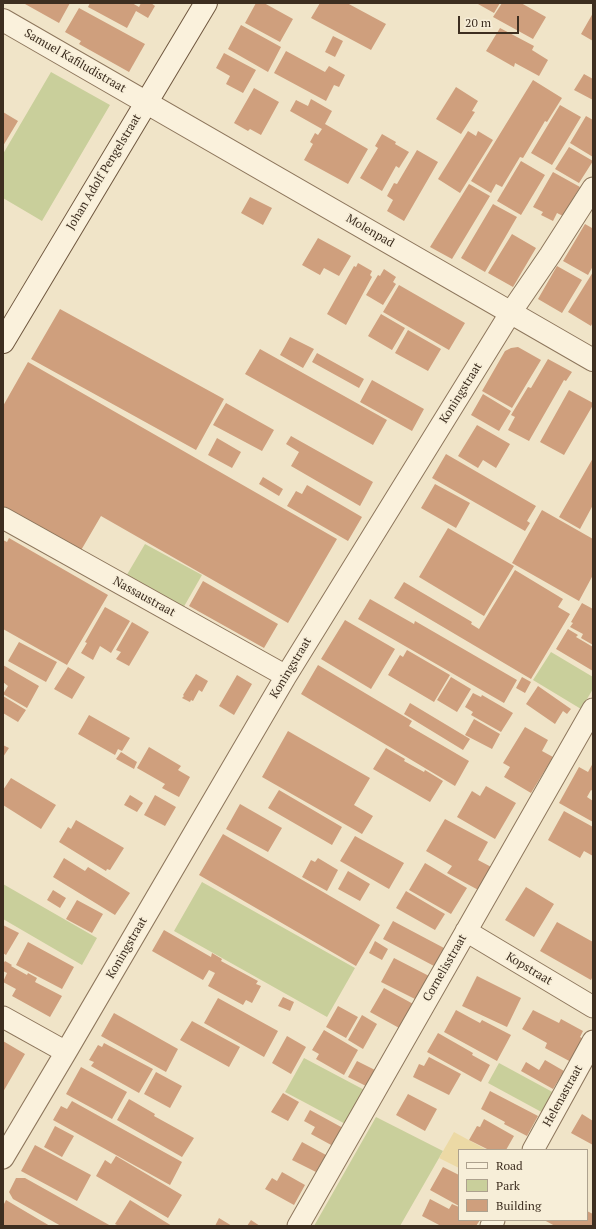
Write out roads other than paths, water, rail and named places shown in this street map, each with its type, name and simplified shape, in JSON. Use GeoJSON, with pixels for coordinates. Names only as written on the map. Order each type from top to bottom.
{"type":"FeatureCollection","features":[{"type":"Feature","properties":{"kind":"street","name":"Johan Adolf Pengelstraat"},"geometry":{"type":"LineString","coordinates":[[3,342],[206,3]]}},
{"type":"Feature","properties":{"kind":"street","name":"Samuel Kafiludistraat"},"geometry":{"type":"LineString","coordinates":[[3,20],[146,102]]}},
{"type":"Feature","properties":{"kind":"street","name":"Molenpad"},"geometry":{"type":"LineString","coordinates":[[146,102],[593,360]]}},
{"type":"Feature","properties":{"kind":"street","name":"Koningstraat"},"geometry":{"type":"LineString","coordinates":[[3,1158],[286,676],[511,312],[593,188]]}},
{"type":"Feature","properties":{"kind":"street","name":"Nassaustraat"},"geometry":{"type":"LineString","coordinates":[[3,518],[286,676]]}},
{"type":"Feature","properties":{"kind":"street","name":"Cornelisstraat"},"geometry":{"type":"LineString","coordinates":[[298,1226],[593,710]]}},
{"type":"Feature","properties":{"kind":"street","name":"Kopstraat"},"geometry":{"type":"LineString","coordinates":[[466,931],[593,1007]]}},
{"type":"Feature","properties":{"kind":"street"},"geometry":{"type":"LineString","coordinates":[[3,1017],[66,1052]]}},
{"type":"Feature","properties":{"kind":"street","name":"Helenastraat"},"geometry":{"type":"LineString","coordinates":[[534,1149],[593,1041]]}}]}
